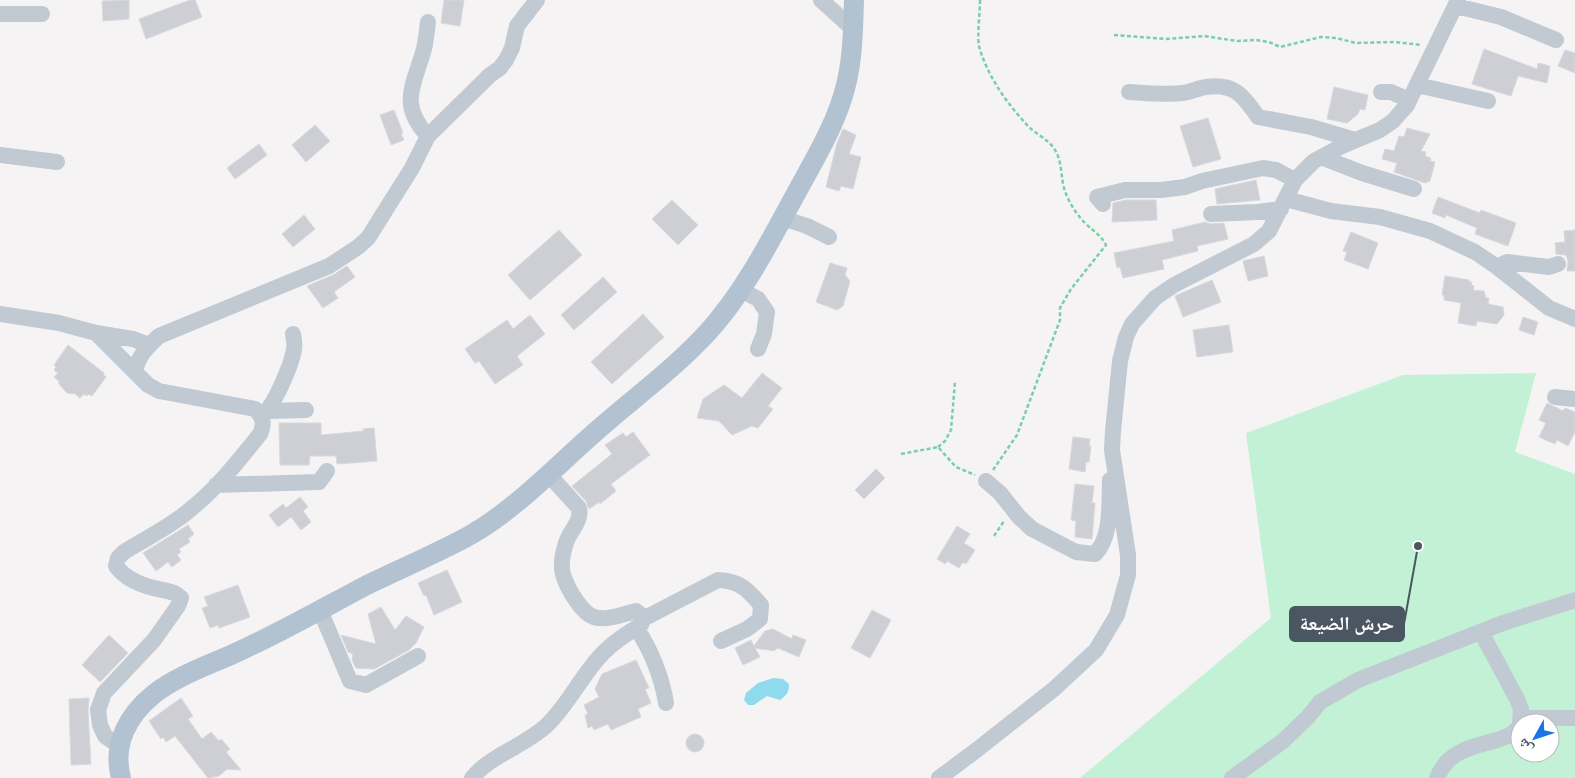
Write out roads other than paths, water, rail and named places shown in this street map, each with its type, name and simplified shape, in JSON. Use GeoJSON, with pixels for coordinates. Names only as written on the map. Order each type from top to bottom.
{"type":"FeatureCollection","features":[{"type":"Feature","properties":{"kind":"main road"},"geometry":{"type":"LineString","coordinates":[[121,778],[118,766],[119,746],[126,726],[139,708],[156,692],[172,682],[245,649],[478,531],[549,475],[707,333],[741,290],[836,119],[851,63],[854,0]]}},
{"type":"Feature","properties":{"kind":"street"},"geometry":{"type":"LineString","coordinates":[[135,372],[137,362],[149,345],[159,336],[329,266],[368,238],[412,168],[428,136],[490,75],[500,68],[512,48],[517,26],[537,0]]}},
{"type":"Feature","properties":{"kind":"street"},"geometry":{"type":"LineString","coordinates":[[821,0],[853,29]]}},
{"type":"Feature","properties":{"kind":"street"},"geometry":{"type":"LineString","coordinates":[[986,481],[1000,493],[1019,518],[1032,530],[1076,552],[1095,554],[1102,547],[1106,536],[1120,361],[1126,337],[1132,324],[1155,298],[1174,285],[1254,244],[1268,231],[1284,204],[1295,180],[1304,170],[1321,157],[1380,130],[1393,122],[1410,100],[1435,48],[1454,2],[1501,17],[1556,40]]}},
{"type":"Feature","properties":{"kind":"street"},"geometry":{"type":"LineString","coordinates":[[0,14],[42,14]]}},
{"type":"Feature","properties":{"kind":"street"},"geometry":{"type":"LineString","coordinates":[[428,22],[424,47],[410,89],[411,106],[419,126],[428,136]]}},
{"type":"Feature","properties":{"kind":"street"},"geometry":{"type":"LineString","coordinates":[[1417,84],[1488,101]]}},
{"type":"Feature","properties":{"kind":"street"},"geometry":{"type":"LineString","coordinates":[[1129,92],[1183,93],[1206,87],[1230,87],[1246,98],[1258,117],[1311,127],[1355,140]]}},
{"type":"Feature","properties":{"kind":"street"},"geometry":{"type":"LineString","coordinates":[[1381,92],[1391,92],[1410,100]]}},
{"type":"Feature","properties":{"kind":"street"},"geometry":{"type":"LineString","coordinates":[[0,155],[57,162]]}},
{"type":"Feature","properties":{"kind":"street"},"geometry":{"type":"LineString","coordinates":[[1321,157],[1362,173],[1414,189]]}},
{"type":"Feature","properties":{"kind":"street"},"geometry":{"type":"LineString","coordinates":[[1103,204],[1097,197],[1126,190],[1161,190],[1185,187],[1202,181],[1263,168],[1276,170],[1295,180]]}},
{"type":"Feature","properties":{"kind":"street"},"geometry":{"type":"LineString","coordinates":[[1211,214],[1258,212],[1284,204],[1380,217],[1430,230],[1475,252],[1498,267],[1549,308],[1575,319]]}},
{"type":"Feature","properties":{"kind":"street"},"geometry":{"type":"LineString","coordinates":[[782,218],[807,226],[829,237]]}},
{"type":"Feature","properties":{"kind":"street"},"geometry":{"type":"LineString","coordinates":[[1498,267],[1507,262],[1549,267],[1558,264]]}},
{"type":"Feature","properties":{"kind":"street"},"geometry":{"type":"LineString","coordinates":[[741,290],[758,299],[767,312],[764,334],[758,349]]}},
{"type":"Feature","properties":{"kind":"street"},"geometry":{"type":"LineString","coordinates":[[0,314],[59,323],[96,333],[132,339],[149,345]]}},
{"type":"Feature","properties":{"kind":"street"},"geometry":{"type":"LineString","coordinates":[[96,333],[148,385],[159,391],[255,408],[265,413],[306,410]]}},
{"type":"Feature","properties":{"kind":"street"},"geometry":{"type":"LineString","coordinates":[[119,746],[105,736],[100,725],[98,710],[104,693],[154,640],[178,606],[181,598],[175,592],[161,590],[128,578],[116,566],[118,558],[124,552],[174,522],[191,509],[216,485],[260,434],[264,426],[265,413],[274,400],[295,349],[294,334]]}},
{"type":"Feature","properties":{"kind":"street"},"geometry":{"type":"LineString","coordinates":[[1555,397],[1575,399]]}},
{"type":"Feature","properties":{"kind":"street"},"geometry":{"type":"LineString","coordinates":[[938,778],[1054,689],[1096,650],[1105,636],[1116,614],[1128,575],[1128,555],[1112,450]]}},
{"type":"Feature","properties":{"kind":"street"},"geometry":{"type":"LineString","coordinates":[[216,485],[319,482],[327,471]]}},
{"type":"Feature","properties":{"kind":"street"},"geometry":{"type":"LineString","coordinates":[[549,475],[579,508],[580,514],[566,541],[562,562],[563,574],[577,602],[587,614],[594,617],[606,618],[636,611],[641,615],[640,624],[664,690],[666,703]]}},
{"type":"Feature","properties":{"kind":"street"},"geometry":{"type":"LineString","coordinates":[[472,778],[492,759],[543,729],[605,651],[640,624],[718,580],[732,581],[746,588],[762,605],[760,619],[747,629],[721,641]]}},
{"type":"Feature","properties":{"kind":"street"},"geometry":{"type":"LineString","coordinates":[[1232,778],[1283,741],[1308,717],[1320,702],[1336,692],[1365,677],[1503,623],[1575,600]]}},
{"type":"Feature","properties":{"kind":"street"},"geometry":{"type":"LineString","coordinates":[[320,610],[350,681],[366,684],[418,656]]}},
{"type":"Feature","properties":{"kind":"street"},"geometry":{"type":"LineString","coordinates":[[1481,632],[1517,699],[1521,713]]}},
{"type":"Feature","properties":{"kind":"street"},"geometry":{"type":"LineString","coordinates":[[1560,719],[1575,718]]}},
{"type":"Feature","properties":{"kind":"street"},"geometry":{"type":"LineString","coordinates":[[1437,778],[1443,766],[1451,757],[1474,746],[1489,743],[1510,734]]}},
{"type":"Feature","properties":{"kind":"water"},"geometry":{"type":"Polygon","coordinates":[[[773,678],[783,679],[789,684],[786,695],[780,700],[767,696],[754,705],[748,705],[744,700],[746,693],[758,683],[773,678]]]}},
{"type":"Feature","properties":{"kind":"place","name":"حرش الضيعة"},"geometry":{"type":"Point","coordinates":[1418,546]}}]}
